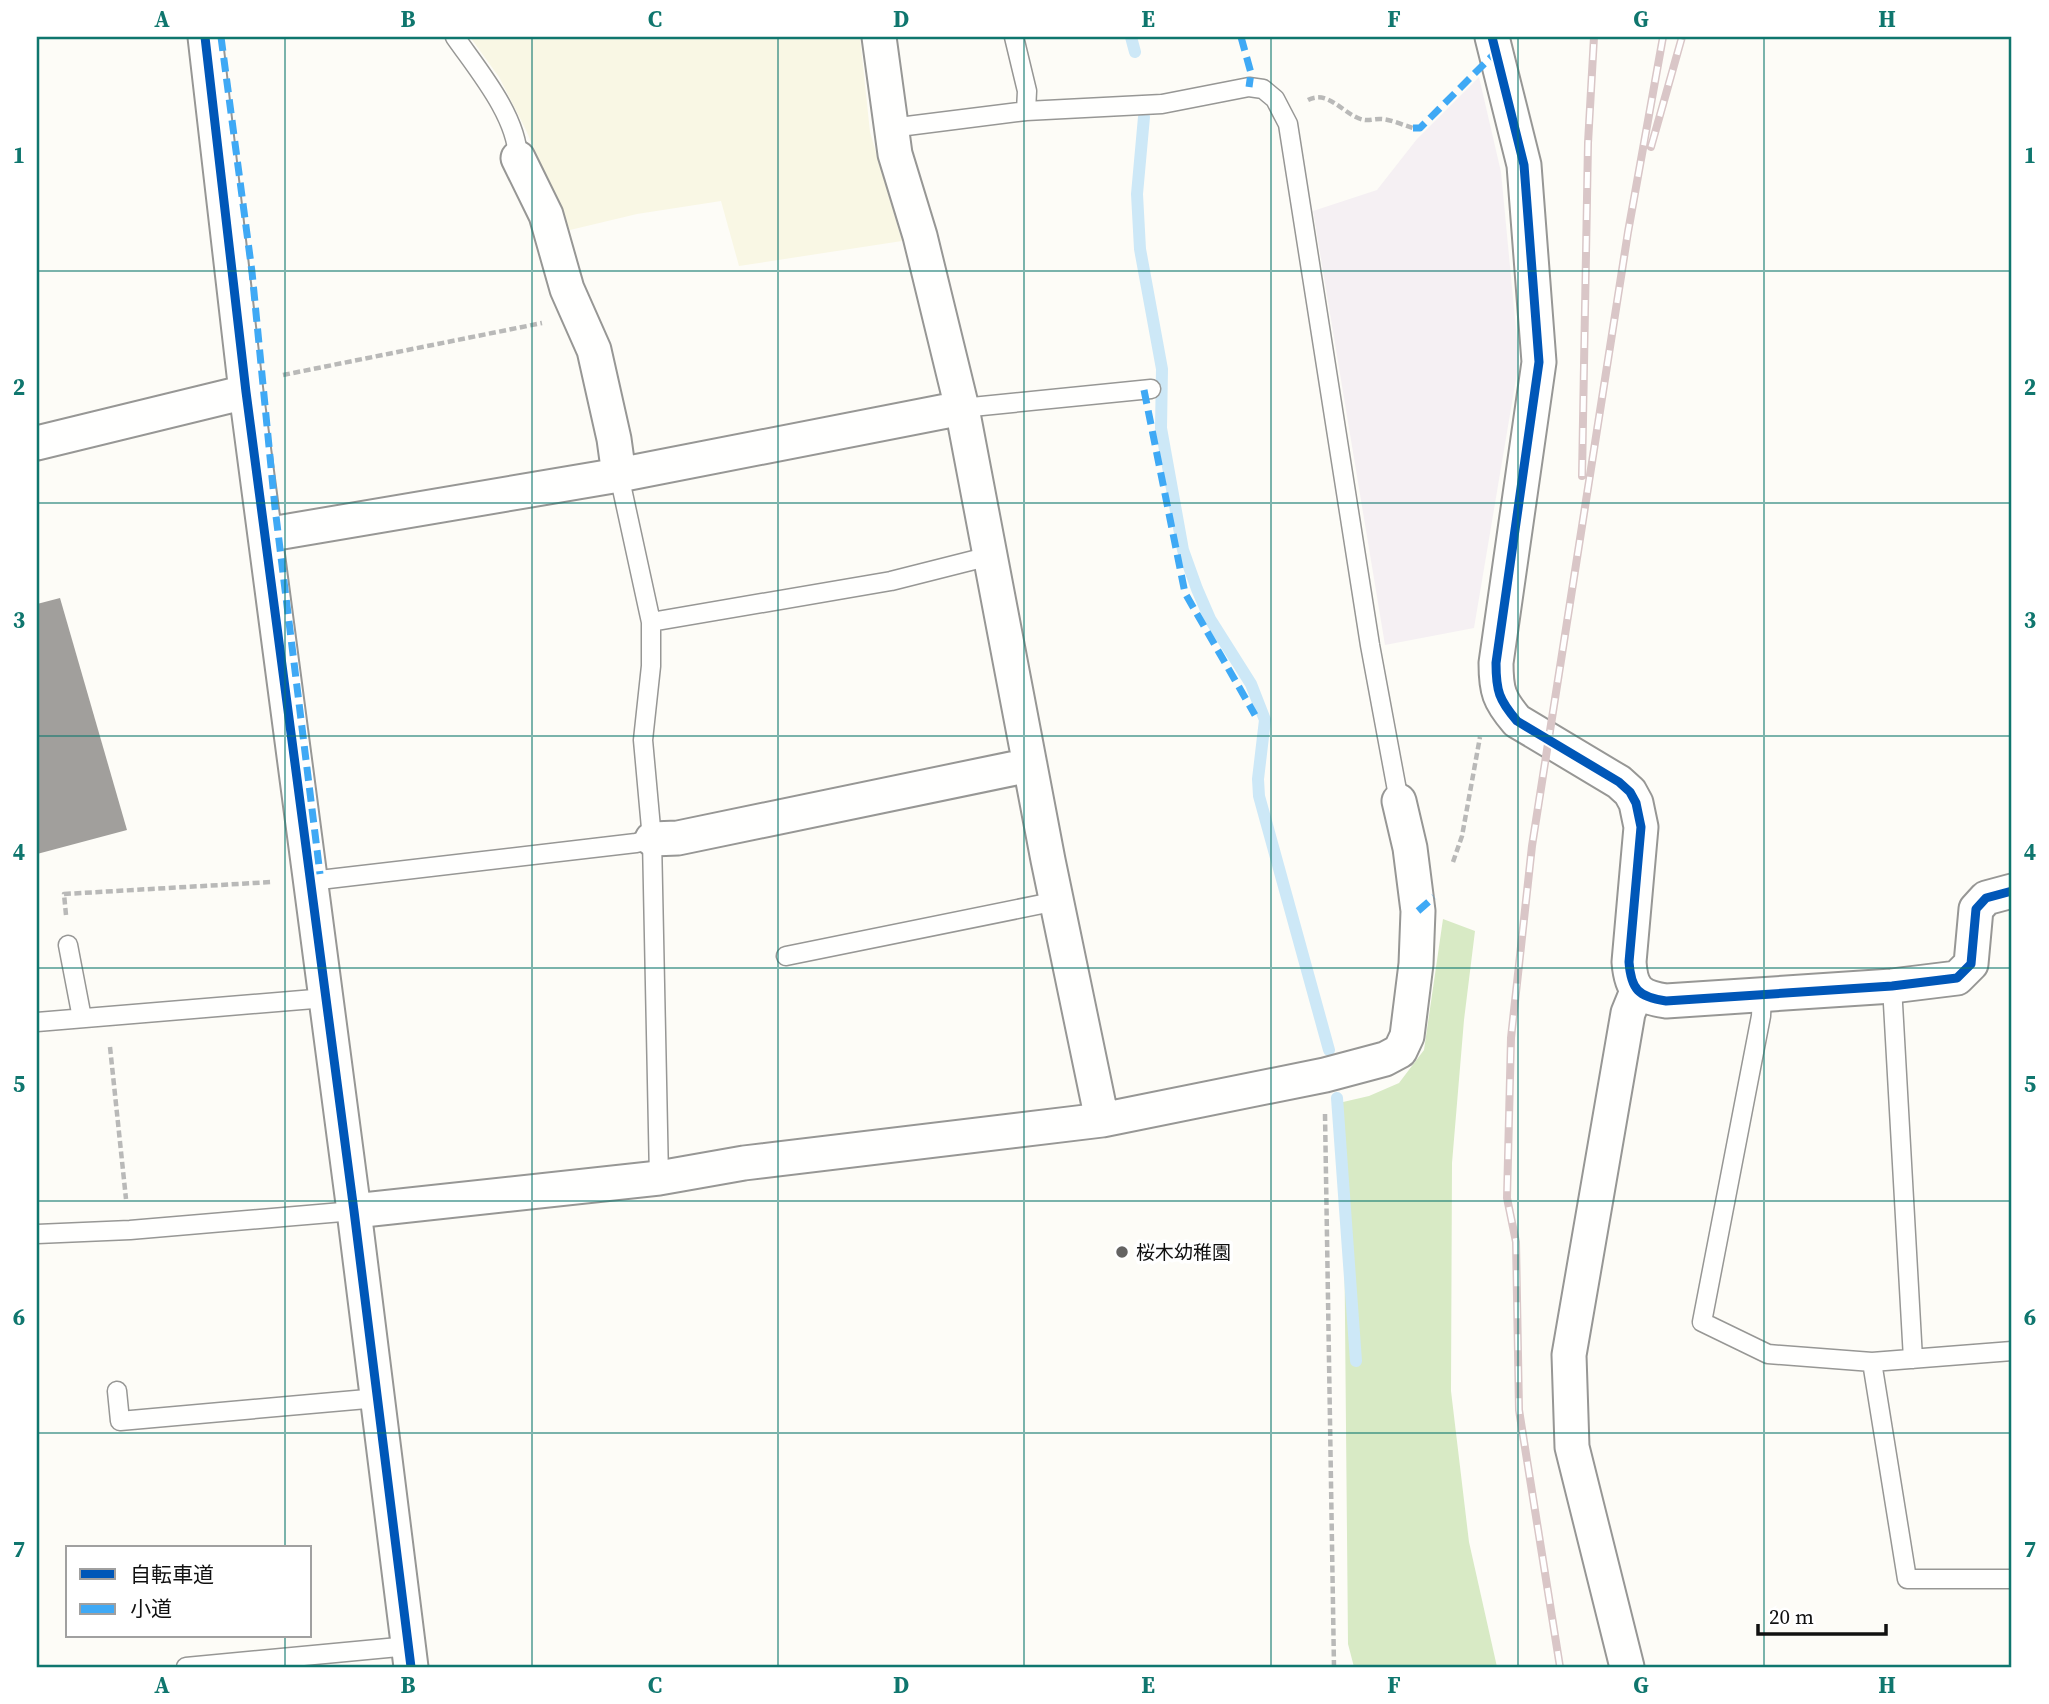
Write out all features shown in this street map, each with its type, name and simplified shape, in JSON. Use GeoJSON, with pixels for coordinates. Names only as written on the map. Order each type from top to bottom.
{"type":"FeatureCollection","features":[{"type":"Feature","properties":{"kind":"street"},"geometry":{"type":"LineString","coordinates":[[205,37],[246,392],[410,1657]]}},
{"type":"Feature","properties":{"kind":"street"},"geometry":{"type":"LineString","coordinates":[[879,37],[895,154],[942,320],[962,408],[1030,765],[1102,1120]]}},
{"type":"Feature","properties":{"kind":"street"},"geometry":{"type":"LineString","coordinates":[[1492,37],[1513,118],[1526,184],[1539,362],[1496,663],[1496,690],[1517,721],[1619,782],[1630,792],[1636,803],[1641,827],[1629,962],[1630,977],[1637,991],[1650,999],[1666,1001],[1892,986],[1957,978],[1971,964],[1976,909],[1986,898],[2012,891]]}},
{"type":"Feature","properties":{"kind":"street"},"geometry":{"type":"LineString","coordinates":[[518,158],[546,215],[567,289],[594,350],[614,439],[619,475]]}},
{"type":"Feature","properties":{"kind":"street"},"geometry":{"type":"LineString","coordinates":[[37,443],[246,392]]}},
{"type":"Feature","properties":{"kind":"street"},"geometry":{"type":"LineString","coordinates":[[265,535],[619,475],[962,408]]}},
{"type":"Feature","properties":{"kind":"street"},"geometry":{"type":"LineString","coordinates":[[652,839],[678,838],[1030,765]]}},
{"type":"Feature","properties":{"kind":"street"},"geometry":{"type":"LineString","coordinates":[[354,1212],[659,1178],[744,1163],[1102,1120],[1325,1075],[1385,1059],[1400,1051],[1407,1036],[1416,964],[1418,911],[1410,848],[1399,801]]}},
{"type":"Feature","properties":{"kind":"street"},"geometry":{"type":"LineString","coordinates":[[1627,1667],[1572,1447],[1569,1355],[1628,1013],[1637,991]]}},
{"type":"Feature","properties":{"kind":"lane"},"geometry":{"type":"LineString","coordinates":[[454,37],[491,88],[517,145],[518,158]]}},
{"type":"Feature","properties":{"kind":"lane"},"geometry":{"type":"LineString","coordinates":[[1014,37],[1027,91],[1026,111]]}},
{"type":"Feature","properties":{"kind":"lane"},"geometry":{"type":"LineString","coordinates":[[891,128],[1026,111],[1162,104],[1249,87],[1264,89],[1275,99],[1288,124],[1368,631],[1399,801]]}},
{"type":"Feature","properties":{"kind":"lane"},"geometry":{"type":"LineString","coordinates":[[962,408],[1151,389]]}},
{"type":"Feature","properties":{"kind":"lane"},"geometry":{"type":"LineString","coordinates":[[619,475],[651,622],[651,666],[643,740],[652,839],[659,1178]]}},
{"type":"Feature","properties":{"kind":"lane"},"geometry":{"type":"LineString","coordinates":[[651,622],[891,581],[990,556]]}},
{"type":"Feature","properties":{"kind":"lane"},"geometry":{"type":"LineString","coordinates":[[311,881],[636,844],[652,839]]}},
{"type":"Feature","properties":{"kind":"lane"},"geometry":{"type":"LineString","coordinates":[[786,956],[1057,901]]}},
{"type":"Feature","properties":{"kind":"lane"},"geometry":{"type":"LineString","coordinates":[[68,945],[82,1018]]}},
{"type":"Feature","properties":{"kind":"lane"},"geometry":{"type":"LineString","coordinates":[[1892,986],[1913,1359]]}},
{"type":"Feature","properties":{"kind":"lane"},"geometry":{"type":"LineString","coordinates":[[1762,994],[1761,1016],[1702,1322],[1768,1353],[1872,1362],[2012,1351]]}},
{"type":"Feature","properties":{"kind":"lane"},"geometry":{"type":"LineString","coordinates":[[37,1022],[326,998]]}},
{"type":"Feature","properties":{"kind":"lane"},"geometry":{"type":"LineString","coordinates":[[37,1234],[130,1230],[354,1212]]}},
{"type":"Feature","properties":{"kind":"lane"},"geometry":{"type":"LineString","coordinates":[[1872,1362],[1907,1579],[2012,1579]]}},
{"type":"Feature","properties":{"kind":"lane"},"geometry":{"type":"LineString","coordinates":[[117,1391],[120,1421],[378,1398]]}},
{"type":"Feature","properties":{"kind":"lane"},"geometry":{"type":"LineString","coordinates":[[186,1667],[410,1657]]}},
{"type":"Feature","properties":{"kind":"path"},"geometry":{"type":"LineString","coordinates":[[1288,124],[1308,100],[1315,96],[1326,97],[1356,118],[1368,122],[1381,119],[1413,128]]}},
{"type":"Feature","properties":{"kind":"path"},"geometry":{"type":"LineString","coordinates":[[275,376],[549,321]]}},
{"type":"Feature","properties":{"kind":"path"},"geometry":{"type":"LineString","coordinates":[[1450,869],[1462,835],[1482,727]]}},
{"type":"Feature","properties":{"kind":"path"},"geometry":{"type":"LineString","coordinates":[[68,945],[64,894],[311,881]]}},
{"type":"Feature","properties":{"kind":"path"},"geometry":{"type":"LineString","coordinates":[[107,1015],[130,1230]]}},
{"type":"Feature","properties":{"kind":"path"},"geometry":{"type":"LineString","coordinates":[[1325,1075],[1334,1667]]}},
{"type":"Feature","properties":{"kind":"shaded area"},"geometry":{"type":"Polygon","coordinates":[[[470,37],[860,37],[870,132],[902,241],[739,266],[721,201],[637,214],[570,230],[525,128],[499,77],[470,37]]]}},
{"type":"Feature","properties":{"kind":"shaded area"},"geometry":{"type":"Polygon","coordinates":[[[1479,77],[1501,172],[1519,361],[1474,628],[1385,645],[1313,211],[1377,190],[1417,139],[1479,77]]]}},
{"type":"Feature","properties":{"kind":"green space"},"geometry":{"type":"Polygon","coordinates":[[[1443,919],[1475,931],[1464,1020],[1452,1163],[1451,1391],[1469,1542],[1497,1667],[1354,1667],[1348,1644],[1343,1102],[1369,1096],[1399,1083],[1424,1050],[1443,919]]]}},
{"type":"Feature","properties":{"kind":"building"},"geometry":{"type":"Polygon","coordinates":[[[60,598],[127,830],[37,854],[37,604],[60,598]]]}},
{"type":"Feature","properties":{"kind":"waterway"},"geometry":{"type":"LineString","coordinates":[[1131,37],[1135,52]]}},
{"type":"Feature","properties":{"kind":"waterway"},"geometry":{"type":"LineString","coordinates":[[1144,117],[1137,194],[1140,249],[1162,369],[1161,428],[1183,550],[1210,619],[1251,684],[1265,720],[1258,779],[1259,796],[1329,1050]]}},
{"type":"Feature","properties":{"kind":"waterway"},"geometry":{"type":"LineString","coordinates":[[1337,1098],[1356,1361]]}},
{"type":"Feature","properties":{"kind":"railway"},"geometry":{"type":"LineString","coordinates":[[1582,476],[1588,143],[1594,37]]}},
{"type":"Feature","properties":{"kind":"railway"},"geometry":{"type":"LineString","coordinates":[[1560,1667],[1519,1410],[1516,1242],[1507,1198],[1511,1038],[1532,846],[1628,232],[1663,37]]}},
{"type":"Feature","properties":{"kind":"railway"},"geometry":{"type":"LineString","coordinates":[[1651,147],[1682,37]]}},
{"type":"Feature","properties":{"kind":"marked path"},"geometry":{"type":"LineString","coordinates":[[221,37],[252,272],[275,508],[320,874]]}},
{"type":"Feature","properties":{"kind":"marked path"},"geometry":{"type":"LineString","coordinates":[[1241,37],[1251,73],[1249,87]]}},
{"type":"Feature","properties":{"kind":"marked path"},"geometry":{"type":"LineString","coordinates":[[1413,128],[1420,128],[1496,52]]}},
{"type":"Feature","properties":{"kind":"marked path"},"geometry":{"type":"LineString","coordinates":[[1144,390],[1185,593],[1255,715]]}},
{"type":"Feature","properties":{"kind":"marked path"},"geometry":{"type":"LineString","coordinates":[[1418,911],[1434,897]]}},
{"type":"Feature","properties":{"kind":"cycle path"},"geometry":{"type":"LineString","coordinates":[[205,37],[246,392],[411,1667]]}},
{"type":"Feature","properties":{"kind":"cycle path"},"geometry":{"type":"LineString","coordinates":[[1492,37],[1524,165],[1539,362],[1496,663],[1497,681],[1502,701],[1517,721],[1619,782],[1630,792],[1636,803],[1641,827],[1629,962],[1634,985],[1643,994],[1666,1001],[1892,986],[1957,978],[1971,964],[1976,909],[1986,898],[2012,891]]}},
{"type":"Feature","properties":{"kind":"place","name":"桜木幼稚園"},"geometry":{"type":"Point","coordinates":[1122,1252]}}]}
